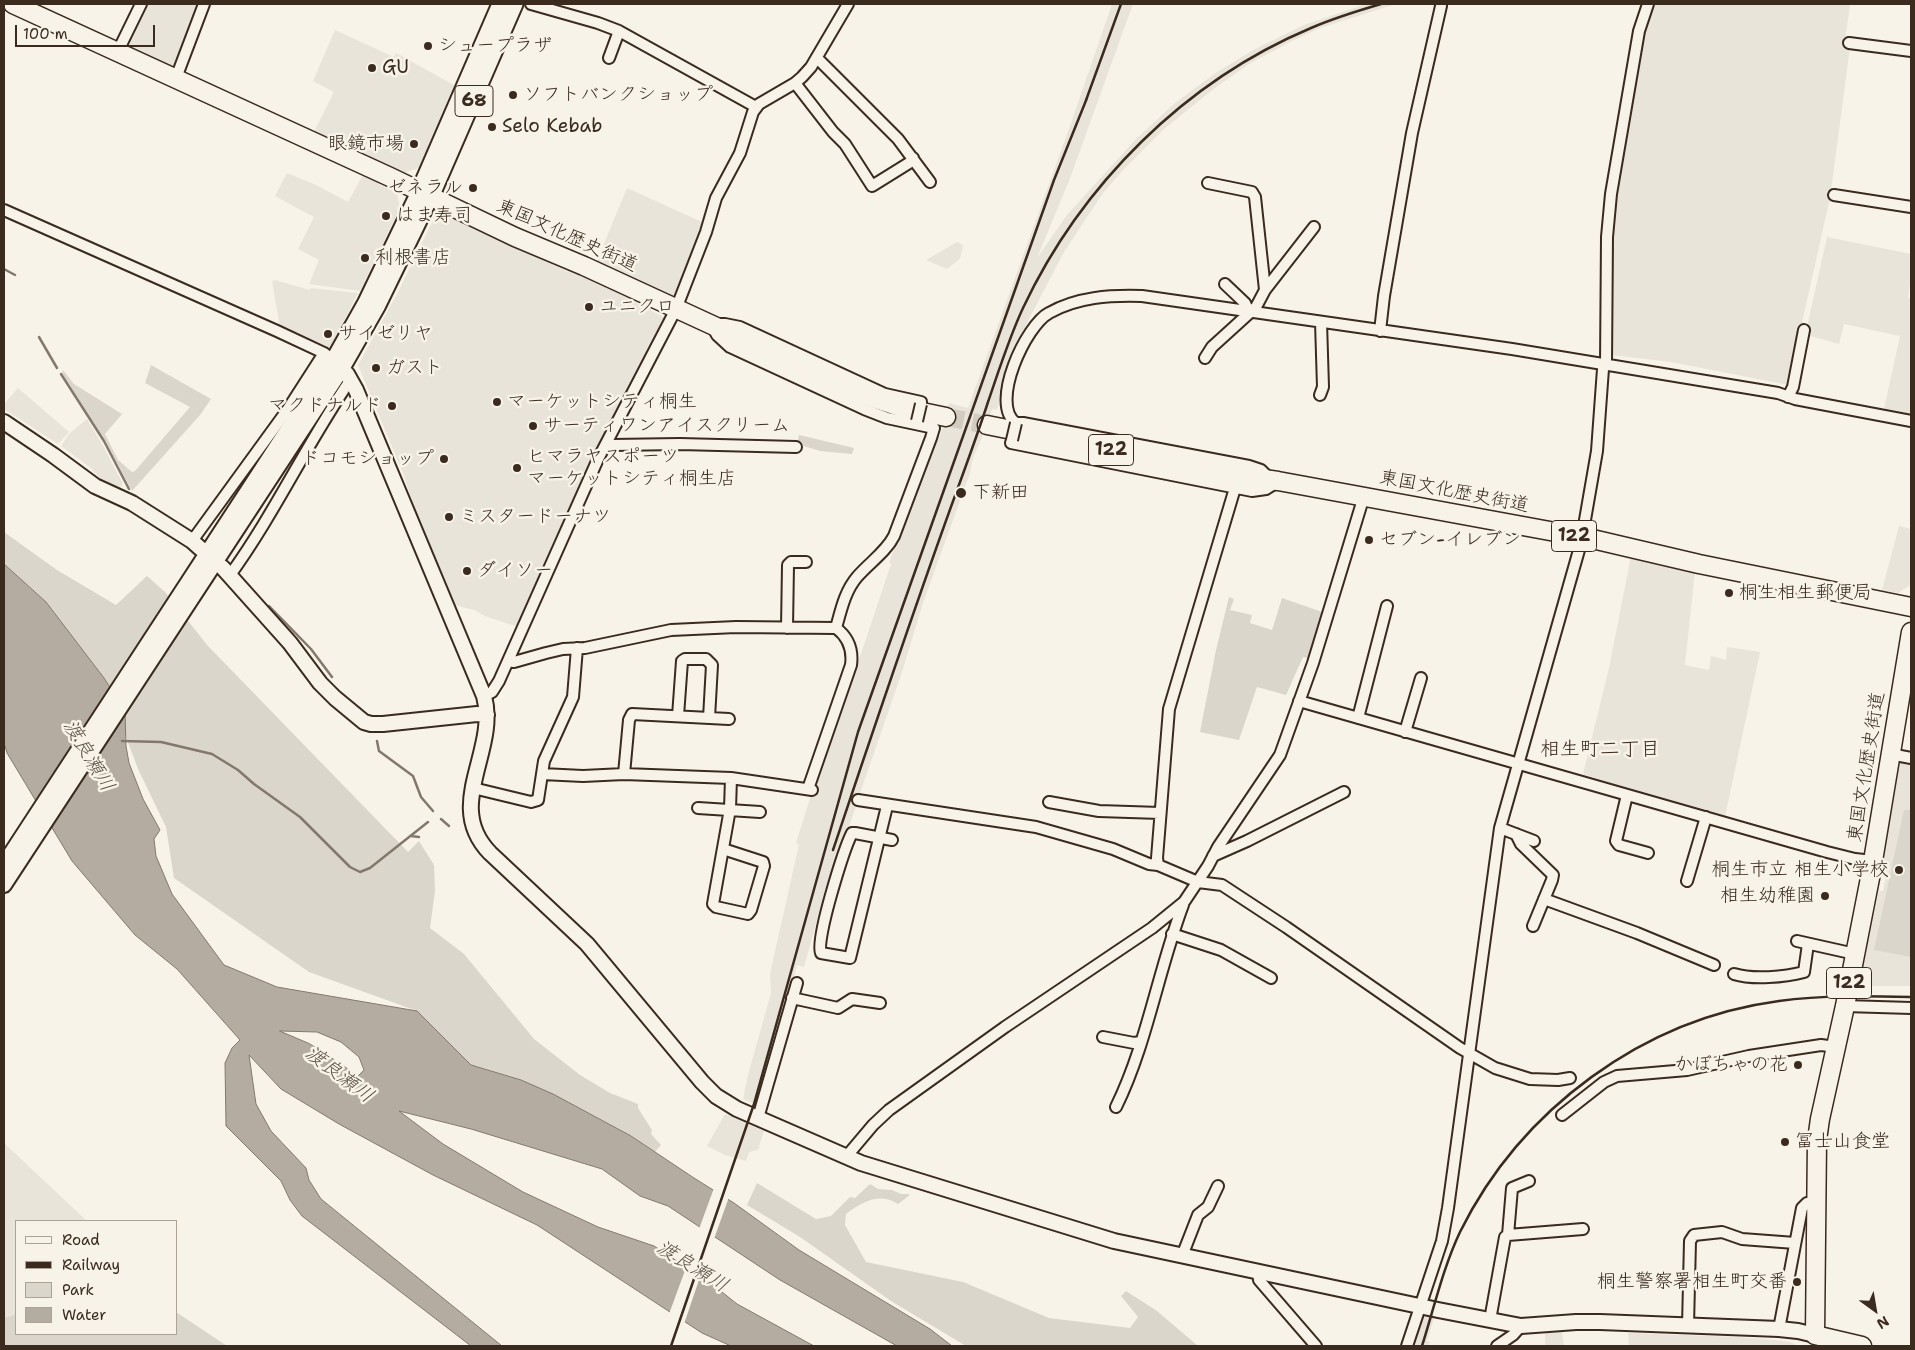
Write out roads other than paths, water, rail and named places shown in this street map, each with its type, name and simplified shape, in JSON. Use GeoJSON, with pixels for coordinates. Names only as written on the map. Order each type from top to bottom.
{"type":"FeatureCollection","features":[{"type":"Feature","properties":{"kind":"highway","name":"東国文化歴史街道"},"geometry":{"type":"LineString","coordinates":[[14,4],[864,395],[903,408],[946,417]]}},
{"type":"Feature","properties":{"kind":"highway","name":"東国文化歴史街道"},"geometry":{"type":"LineString","coordinates":[[987,425],[1235,476],[1274,480],[1581,537],[1700,564],[1911,607]]}},
{"type":"Feature","properties":{"kind":"highway","name":"東国文化歴史街道"},"geometry":{"type":"LineString","coordinates":[[1815,1341],[1818,1202],[1817,1140],[1873,861],[1911,632]]}},
{"type":"Feature","properties":{"kind":"highway"},"geometry":{"type":"LineString","coordinates":[[1815,1341],[1862,1346]]}},
{"type":"Feature","properties":{"kind":"main road","name":"68"},"geometry":{"type":"LineString","coordinates":[[425,194],[500,4]]}},
{"type":"Feature","properties":{"kind":"main road","name":"68"},"geometry":{"type":"LineString","coordinates":[[425,194],[515,4]]}},
{"type":"Feature","properties":{"kind":"street"},"geometry":{"type":"LineString","coordinates":[[118,52],[142,4]]}},
{"type":"Feature","properties":{"kind":"street"},"geometry":{"type":"LineString","coordinates":[[176,78],[204,4]]}},
{"type":"Feature","properties":{"kind":"street"},"geometry":{"type":"LineString","coordinates":[[530,4],[598,23],[618,31],[756,107]]}},
{"type":"Feature","properties":{"kind":"street"},"geometry":{"type":"LineString","coordinates":[[484,696],[492,692],[496,687],[606,444],[676,309],[708,227],[716,198],[740,153],[756,107],[795,83],[811,67],[848,4]]}},
{"type":"Feature","properties":{"kind":"street"},"geometry":{"type":"LineString","coordinates":[[1407,1346],[1442,1241],[1448,1208],[1500,828],[1581,537],[1597,451],[1606,364],[1607,237],[1611,194],[1639,31],[1648,4]]}},
{"type":"Feature","properties":{"kind":"street"},"geometry":{"type":"LineString","coordinates":[[1380,331],[1384,296],[1411,140],[1441,6]]}},
{"type":"Feature","properties":{"kind":"street"},"geometry":{"type":"LineString","coordinates":[[609,58],[618,31]]}},
{"type":"Feature","properties":{"kind":"street"},"geometry":{"type":"LineString","coordinates":[[1849,43],[1911,51]]}},
{"type":"Feature","properties":{"kind":"street"},"geometry":{"type":"LineString","coordinates":[[817,58],[898,139],[930,182]]}},
{"type":"Feature","properties":{"kind":"street"},"geometry":{"type":"LineString","coordinates":[[795,83],[845,144],[872,186],[909,163],[913,158]]}},
{"type":"Feature","properties":{"kind":"street"},"geometry":{"type":"LineString","coordinates":[[1208,183],[1252,192],[1255,197],[1265,290]]}},
{"type":"Feature","properties":{"kind":"street"},"geometry":{"type":"LineString","coordinates":[[425,194],[364,303],[337,365],[319,427],[288,484],[226,571],[290,643],[320,683],[364,722],[383,724],[477,714],[487,715]]}},
{"type":"Feature","properties":{"kind":"street"},"geometry":{"type":"LineString","coordinates":[[1834,195],[1911,207]]}},
{"type":"Feature","properties":{"kind":"street"},"geometry":{"type":"LineString","coordinates":[[4,210],[337,365],[396,482],[484,696],[487,715],[470,814],[480,842],[587,944],[709,1090],[723,1101],[758,1118],[878,1168],[1080,1232],[1182,1256],[1521,1326],[1576,1322],[1779,1329],[1798,1331],[1815,1341]]}},
{"type":"Feature","properties":{"kind":"street"},"geometry":{"type":"LineString","coordinates":[[1205,358],[1212,347],[1256,307],[1265,290],[1314,227]]}},
{"type":"Feature","properties":{"kind":"street"},"geometry":{"type":"LineString","coordinates":[[1225,284],[1245,303],[1249,312]]}},
{"type":"Feature","properties":{"kind":"street"},"geometry":{"type":"LineString","coordinates":[[1016,423],[1011,443],[1235,488],[1259,491],[1270,487],[1274,480],[1261,470],[1255,468],[1016,423],[1011,419],[1007,409],[1007,388],[1026,336],[1035,324],[1049,312],[1088,299],[1114,296],[1142,296],[1179,301],[1606,364],[1778,393],[1795,399],[1911,421]]}},
{"type":"Feature","properties":{"kind":"street"},"geometry":{"type":"LineString","coordinates":[[1320,395],[1323,387],[1321,322]]}},
{"type":"Feature","properties":{"kind":"street"},"geometry":{"type":"LineString","coordinates":[[836,628],[844,598],[854,581],[887,547],[894,536],[934,428],[886,418],[864,410],[730,347],[717,335],[711,324],[740,327],[886,394],[921,402],[917,423]]}},
{"type":"Feature","properties":{"kind":"street"},"geometry":{"type":"LineString","coordinates":[[1788,396],[1793,387],[1804,330]]}},
{"type":"Feature","properties":{"kind":"street"},"geometry":{"type":"LineString","coordinates":[[4,422],[54,454],[95,486],[132,503],[196,545],[228,489],[283,416],[337,365]]}},
{"type":"Feature","properties":{"kind":"street"},"geometry":{"type":"LineString","coordinates":[[4,884],[201,574],[337,365]]}},
{"type":"Feature","properties":{"kind":"street"},"geometry":{"type":"LineString","coordinates":[[606,444],[796,446]]}},
{"type":"Feature","properties":{"kind":"street"},"geometry":{"type":"LineString","coordinates":[[1158,865],[1160,813],[1169,709],[1235,488]]}},
{"type":"Feature","properties":{"kind":"street"},"geometry":{"type":"LineString","coordinates":[[1116,1107],[1140,1042],[1172,934],[1184,902],[1280,755],[1313,664],[1364,496]]}},
{"type":"Feature","properties":{"kind":"street"},"geometry":{"type":"LineString","coordinates":[[787,628],[788,565],[793,562],[806,562]]}},
{"type":"Feature","properties":{"kind":"street"},"geometry":{"type":"LineString","coordinates":[[4,864],[201,574]]}},
{"type":"Feature","properties":{"kind":"street"},"geometry":{"type":"LineString","coordinates":[[1358,718],[1387,606]]}},
{"type":"Feature","properties":{"kind":"street"},"geometry":{"type":"LineString","coordinates":[[508,661],[514,662],[546,653],[671,630],[715,627],[836,628],[843,634],[850,646],[851,665],[810,790],[731,778],[624,774],[583,776],[542,774]]}},
{"type":"Feature","properties":{"kind":"street"},"geometry":{"type":"LineString","coordinates":[[473,788],[534,802],[540,798],[545,758],[573,697],[577,648]]}},
{"type":"Feature","properties":{"kind":"street"},"geometry":{"type":"LineString","coordinates":[[678,716],[682,661],[685,659],[706,659],[712,665],[709,718]]}},
{"type":"Feature","properties":{"kind":"street"},"geometry":{"type":"LineString","coordinates":[[1405,732],[1421,678]]}},
{"type":"Feature","properties":{"kind":"street"},"geometry":{"type":"LineString","coordinates":[[1299,701],[1827,852],[1873,861]]}},
{"type":"Feature","properties":{"kind":"street"},"geometry":{"type":"LineString","coordinates":[[624,774],[630,716],[637,714],[729,719]]}},
{"type":"Feature","properties":{"kind":"street"},"geometry":{"type":"LineString","coordinates":[[1890,754],[1911,758]]}},
{"type":"Feature","properties":{"kind":"street"},"geometry":{"type":"LineString","coordinates":[[723,849],[763,862],[764,866],[752,910],[748,914],[716,908],[713,904],[730,809],[731,778]]}},
{"type":"Feature","properties":{"kind":"street"},"geometry":{"type":"LineString","coordinates":[[1213,856],[1255,838],[1344,792]]}},
{"type":"Feature","properties":{"kind":"street"},"geometry":{"type":"LineString","coordinates":[[1627,795],[1616,841],[1619,845],[1648,854]]}},
{"type":"Feature","properties":{"kind":"street"},"geometry":{"type":"LineString","coordinates":[[858,800],[887,806],[1036,827],[1113,849],[1198,882],[1214,883],[1233,892],[1470,1054],[1495,1068],[1524,1078],[1558,1080],[1570,1078]]}},
{"type":"Feature","properties":{"kind":"street"},"geometry":{"type":"LineString","coordinates":[[1050,802],[1100,810],[1160,813]]}},
{"type":"Feature","properties":{"kind":"street"},"geometry":{"type":"LineString","coordinates":[[887,806],[881,837],[850,958],[821,952],[819,947],[824,919],[851,836],[855,832],[881,837],[892,840]]}},
{"type":"Feature","properties":{"kind":"street"},"geometry":{"type":"LineString","coordinates":[[698,808],[760,812]]}},
{"type":"Feature","properties":{"kind":"street"},"geometry":{"type":"LineString","coordinates":[[1687,881],[1706,817]]}},
{"type":"Feature","properties":{"kind":"street"},"geometry":{"type":"LineString","coordinates":[[1500,828],[1534,841]]}},
{"type":"Feature","properties":{"kind":"street"},"geometry":{"type":"LineString","coordinates":[[1516,834],[1521,844],[1553,874],[1533,926]]}},
{"type":"Feature","properties":{"kind":"street"},"geometry":{"type":"LineString","coordinates":[[1544,899],[1637,933],[1714,965]]}},
{"type":"Feature","properties":{"kind":"street"},"geometry":{"type":"LineString","coordinates":[[846,1156],[889,1110],[1005,1027],[1152,928],[1184,902]]}},
{"type":"Feature","properties":{"kind":"street"},"geometry":{"type":"LineString","coordinates":[[1172,934],[1216,948],[1271,978]]}},
{"type":"Feature","properties":{"kind":"street"},"geometry":{"type":"LineString","coordinates":[[1797,941],[1855,954]]}},
{"type":"Feature","properties":{"kind":"street"},"geometry":{"type":"LineString","coordinates":[[1734,974],[1746,978],[1804,972],[1808,944]]}},
{"type":"Feature","properties":{"kind":"street"},"geometry":{"type":"LineString","coordinates":[[758,1118],[797,983]]}},
{"type":"Feature","properties":{"kind":"street"},"geometry":{"type":"LineString","coordinates":[[792,998],[838,1008],[852,999],[880,1003]]}},
{"type":"Feature","properties":{"kind":"street"},"geometry":{"type":"LineString","coordinates":[[1845,1006],[1911,1008]]}},
{"type":"Feature","properties":{"kind":"street"},"geometry":{"type":"LineString","coordinates":[[1103,1037],[1134,1043],[1140,1042]]}},
{"type":"Feature","properties":{"kind":"street"},"geometry":{"type":"LineString","coordinates":[[1562,1115],[1604,1082],[1617,1076],[1687,1070],[1749,1056],[1794,1051],[1821,1045],[1836,1047]]}},
{"type":"Feature","properties":{"kind":"street"},"geometry":{"type":"LineString","coordinates":[[1490,1320],[1505,1237],[1508,1234],[1512,1188],[1529,1181]]}},
{"type":"Feature","properties":{"kind":"street"},"geometry":{"type":"LineString","coordinates":[[1182,1256],[1198,1215],[1208,1207],[1218,1186]]}},
{"type":"Feature","properties":{"kind":"street"},"geometry":{"type":"LineString","coordinates":[[1779,1329],[1802,1208],[1807,1202],[1818,1202]]}},
{"type":"Feature","properties":{"kind":"street"},"geometry":{"type":"LineString","coordinates":[[1508,1234],[1583,1229]]}},
{"type":"Feature","properties":{"kind":"street"},"geometry":{"type":"LineString","coordinates":[[1688,1326],[1690,1241],[1694,1235],[1722,1232],[1742,1239],[1795,1243]]}},
{"type":"Feature","properties":{"kind":"street"},"geometry":{"type":"LineString","coordinates":[[1258,1271],[1259,1280],[1316,1346]]}},
{"type":"Feature","properties":{"kind":"street"},"geometry":{"type":"LineString","coordinates":[[1497,1346],[1513,1335],[1521,1326]]}},
{"type":"Feature","properties":{"kind":"water","name":"渡良瀬川"},"geometry":{"type":"Polygon","coordinates":[[[4,564],[46,602],[104,678],[125,711],[126,746],[129,763],[143,799],[160,830],[154,839],[156,856],[172,894],[224,965],[277,987],[417,1011],[471,1065],[521,1080],[553,1094],[631,1136],[734,1203],[799,1250],[930,1329],[952,1346],[897,1346],[780,1280],[668,1206],[640,1196],[602,1169],[471,1129],[399,1111],[443,1144],[523,1192],[598,1227],[654,1246],[712,1284],[737,1304],[814,1346],[731,1346],[702,1333],[537,1225],[433,1175],[339,1124],[281,1089],[249,1055],[256,1104],[271,1131],[306,1168],[309,1180],[321,1199],[502,1346],[471,1346],[302,1216],[290,1200],[281,1181],[226,1126],[225,1063],[232,1048],[240,1040],[177,969],[135,935],[72,861],[7,753],[4,743],[4,564]],[[280,1031],[310,1044],[344,1066],[357,1077],[364,1070],[359,1057],[341,1042],[317,1032],[280,1031]]]}},
{"type":"Feature","properties":{"kind":"waterway"},"geometry":{"type":"LineString","coordinates":[[4,269],[15,275]]}},
{"type":"Feature","properties":{"kind":"waterway"},"geometry":{"type":"LineString","coordinates":[[39,337],[57,368]]}},
{"type":"Feature","properties":{"kind":"waterway"},"geometry":{"type":"LineString","coordinates":[[61,374],[104,441],[129,489]]}},
{"type":"Feature","properties":{"kind":"waterway"},"geometry":{"type":"LineString","coordinates":[[269,606],[311,649],[332,677]]}},
{"type":"Feature","properties":{"kind":"waterway"},"geometry":{"type":"LineString","coordinates":[[122,741],[161,742],[212,754],[238,770],[300,817],[350,867],[360,872],[370,868],[428,822]]}},
{"type":"Feature","properties":{"kind":"waterway"},"geometry":{"type":"LineString","coordinates":[[377,741],[379,751],[413,776],[421,797],[433,811]]}},
{"type":"Feature","properties":{"kind":"waterway"},"geometry":{"type":"LineString","coordinates":[[441,819],[449,826]]}},
{"type":"Feature","properties":{"kind":"waterway"},"geometry":{"type":"LineString","coordinates":[[411,836],[419,837]]}},
{"type":"Feature","properties":{"kind":"tunnel"},"geometry":{"type":"LineString","coordinates":[[946,417],[987,425]]}},
{"type":"Feature","properties":{"kind":"railway"},"geometry":{"type":"LineString","coordinates":[[1085,103],[1121,4]]}},
{"type":"Feature","properties":{"kind":"railway"},"geometry":{"type":"LineString","coordinates":[[833,850],[1004,354],[1023,308],[1047,263],[1075,220],[1106,179],[1180,107],[1221,77],[1265,50],[1320,24],[1381,4]]}},
{"type":"Feature","properties":{"kind":"railway"},"geometry":{"type":"LineString","coordinates":[[671,1346],[754,1104],[858,732],[1054,180],[1087,98]]}},
{"type":"Feature","properties":{"kind":"railway"},"geometry":{"type":"LineString","coordinates":[[1422,1346],[1454,1246],[1486,1187],[1516,1147],[1552,1110],[1591,1077],[1634,1050],[1680,1027],[1729,1011],[1779,1001],[1812,998],[1911,997]]}},
{"type":"Feature","properties":{"kind":"place","name":"シュープラザ"},"geometry":{"type":"Point","coordinates":[428,46]}},
{"type":"Feature","properties":{"kind":"place","name":"GU"},"geometry":{"type":"Point","coordinates":[372,68]}},
{"type":"Feature","properties":{"kind":"place","name":"ソフトバンクショップ"},"geometry":{"type":"Point","coordinates":[513,95]}},
{"type":"Feature","properties":{"kind":"place","name":"Selo Kebab"},"geometry":{"type":"Point","coordinates":[492,127]}},
{"type":"Feature","properties":{"kind":"place","name":"眼鏡市場"},"geometry":{"type":"Point","coordinates":[414,144]}},
{"type":"Feature","properties":{"kind":"place","name":"ゼネラル"},"geometry":{"type":"Point","coordinates":[473,188]}},
{"type":"Feature","properties":{"kind":"place","name":"はま寿司"},"geometry":{"type":"Point","coordinates":[386,216]}},
{"type":"Feature","properties":{"kind":"place","name":"利根書店"},"geometry":{"type":"Point","coordinates":[365,258]}},
{"type":"Feature","properties":{"kind":"place","name":"ユニクロ"},"geometry":{"type":"Point","coordinates":[589,307]}},
{"type":"Feature","properties":{"kind":"place","name":"サイゼリヤ"},"geometry":{"type":"Point","coordinates":[328,334]}},
{"type":"Feature","properties":{"kind":"place","name":"ガスト"},"geometry":{"type":"Point","coordinates":[376,368]}},
{"type":"Feature","properties":{"kind":"place","name":"マーケットシティ桐生"},"geometry":{"type":"Point","coordinates":[497,402]}},
{"type":"Feature","properties":{"kind":"place","name":"マクドナルド"},"geometry":{"type":"Point","coordinates":[392,406]}},
{"type":"Feature","properties":{"kind":"place","name":"サーティワンアイスクリーム"},"geometry":{"type":"Point","coordinates":[533,426]}},
{"type":"Feature","properties":{"kind":"place","name":"ドコモショップ"},"geometry":{"type":"Point","coordinates":[444,459]}},
{"type":"Feature","properties":{"kind":"place","name":"ヒマラヤスポーツ マーケットシティ桐生店"},"geometry":{"type":"Point","coordinates":[517,468]}},
{"type":"Feature","properties":{"kind":"place","name":"下新田"},"geometry":{"type":"Point","coordinates":[961,493]}},
{"type":"Feature","properties":{"kind":"place","name":"ミスタードーナツ"},"geometry":{"type":"Point","coordinates":[449,517]}},
{"type":"Feature","properties":{"kind":"place","name":"セブン-イレブン"},"geometry":{"type":"Point","coordinates":[1369,540]}},
{"type":"Feature","properties":{"kind":"place","name":"ダイソー"},"geometry":{"type":"Point","coordinates":[467,571]}},
{"type":"Feature","properties":{"kind":"place","name":"桐生相生郵便局"},"geometry":{"type":"Point","coordinates":[1729,593]}},
{"type":"Feature","properties":{"kind":"place","name":"桐生市立 相生小学校"},"geometry":{"type":"Point","coordinates":[1899,870]}},
{"type":"Feature","properties":{"kind":"place","name":"相生幼稚園"},"geometry":{"type":"Point","coordinates":[1825,896]}},
{"type":"Feature","properties":{"kind":"place","name":"かぼちゃの花"},"geometry":{"type":"Point","coordinates":[1798,1065]}},
{"type":"Feature","properties":{"kind":"place","name":"冨士山食堂"},"geometry":{"type":"Point","coordinates":[1785,1142]}},
{"type":"Feature","properties":{"kind":"place","name":"桐生警察署相生町交番"},"geometry":{"type":"Point","coordinates":[1797,1282]}},
{"type":"Feature","properties":{"kind":"district","name":"相生町二丁目"},"geometry":{"type":"Point","coordinates":[1600,750]}}]}
